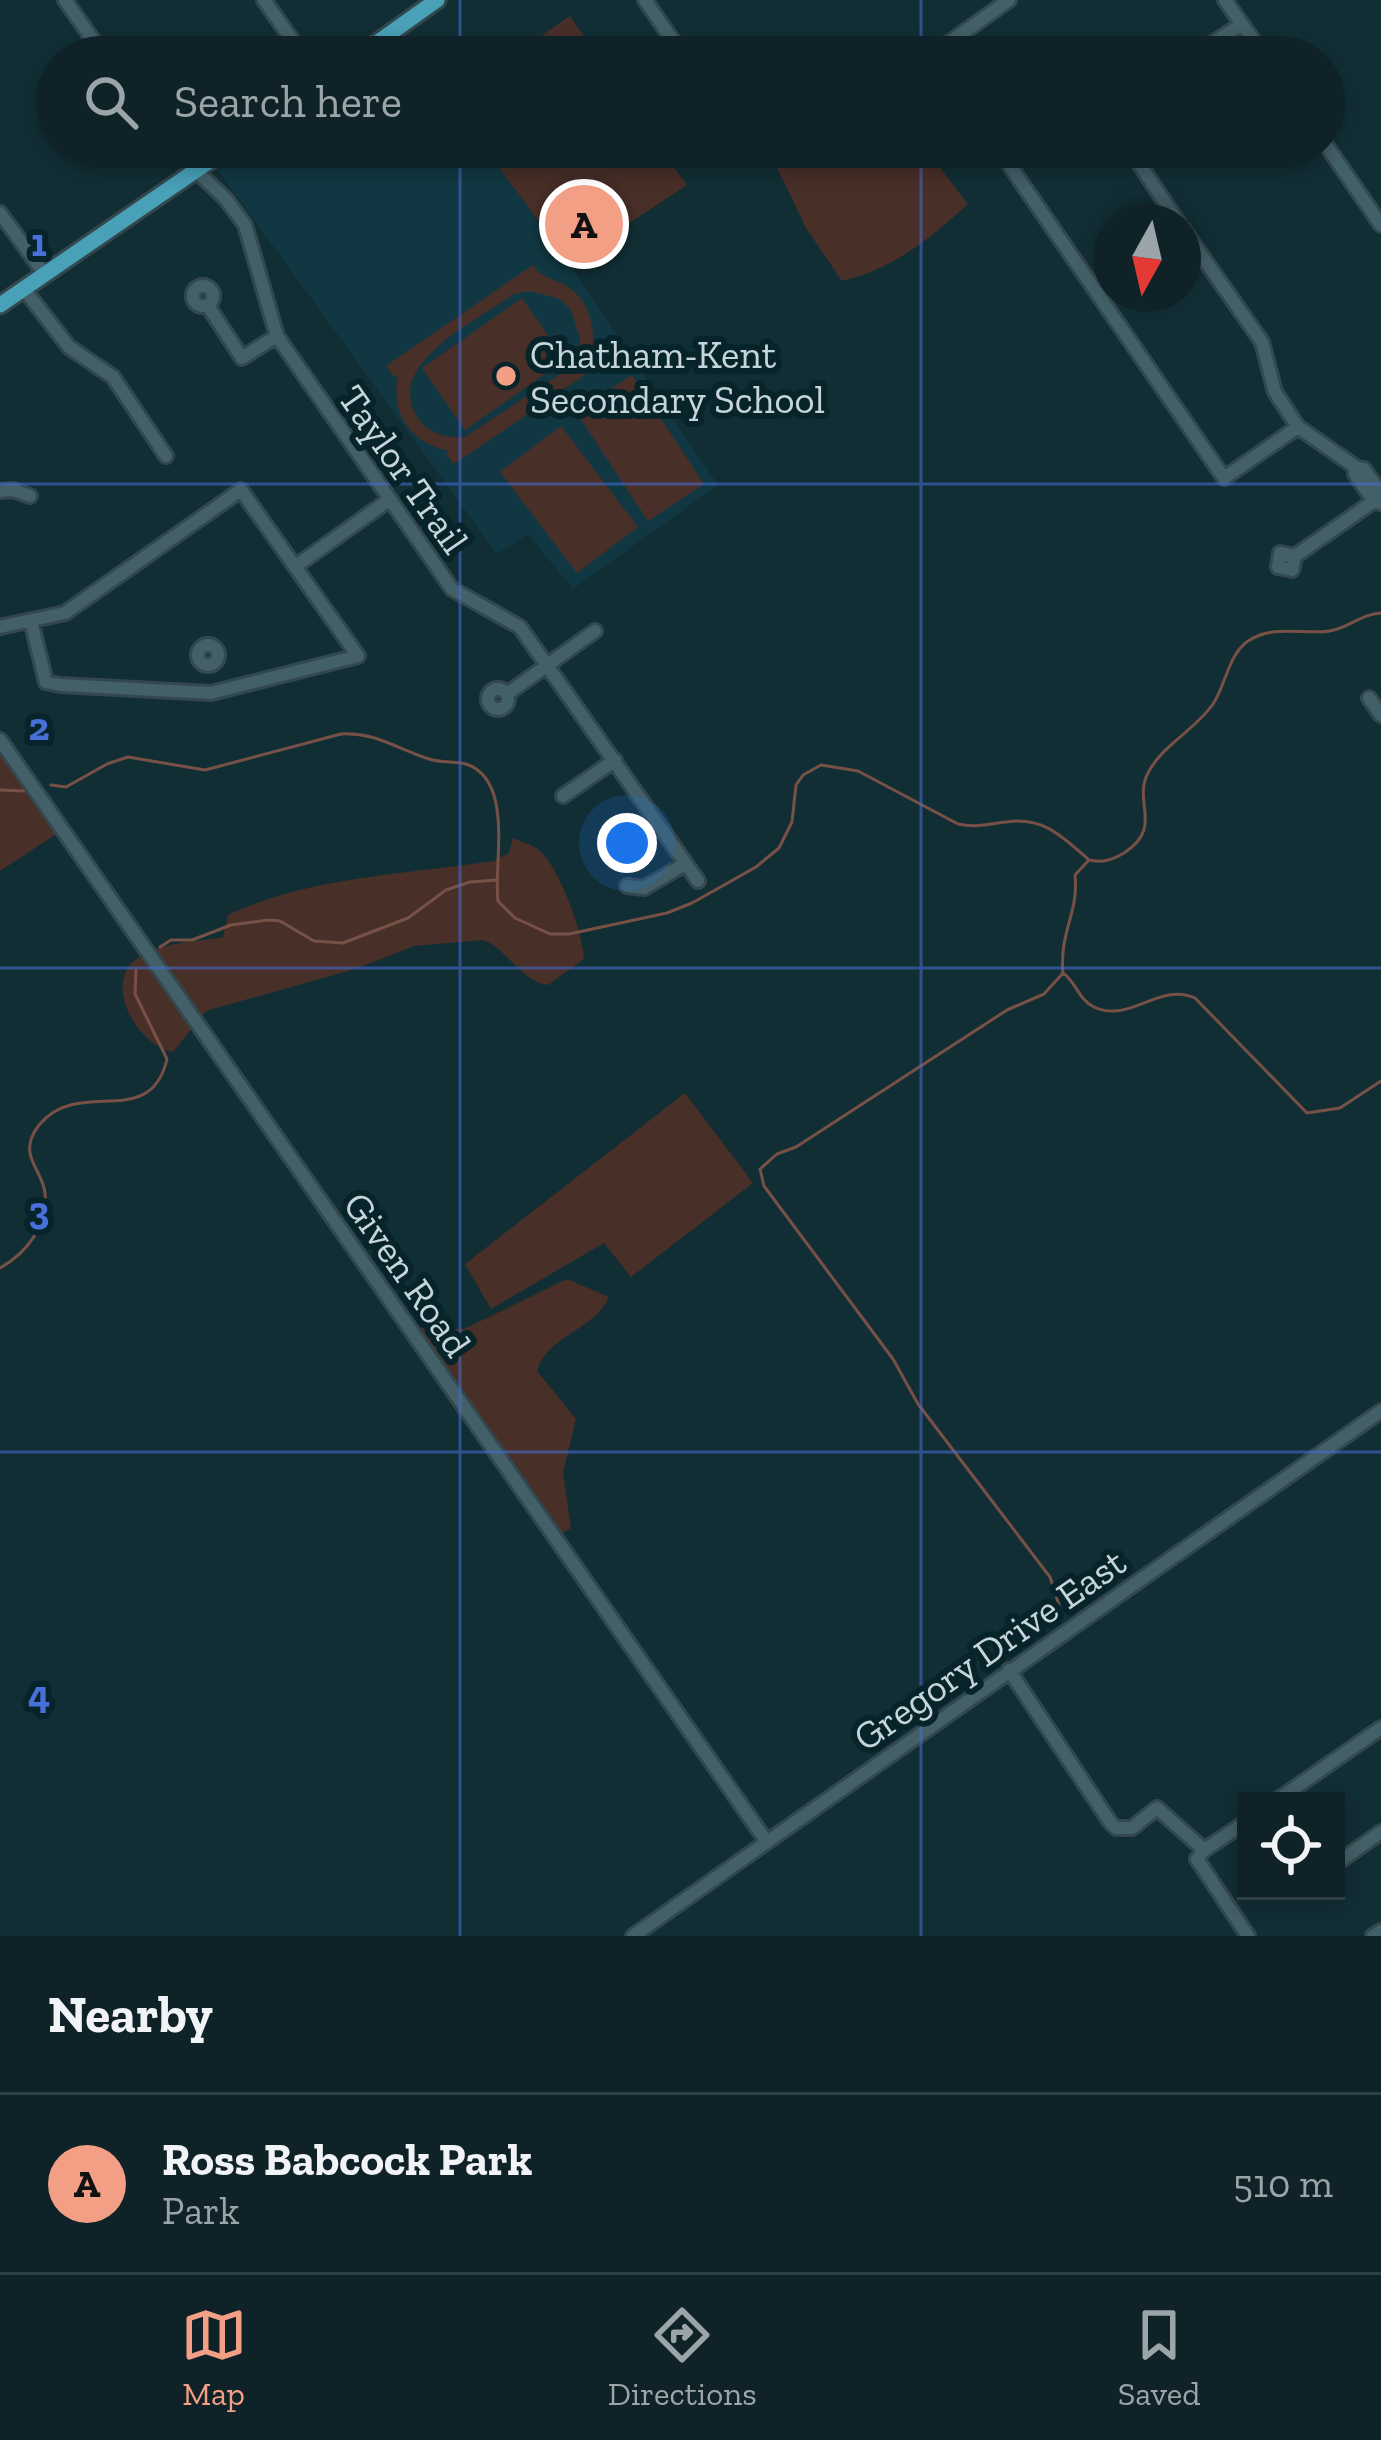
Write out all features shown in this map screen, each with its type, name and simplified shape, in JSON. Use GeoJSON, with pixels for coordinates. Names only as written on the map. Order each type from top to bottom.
{"type":"FeatureCollection","features":[{"type":"Feature","properties":{"kind":"main road"},"geometry":{"type":"LineString","coordinates":[[386,36],[437,0]]}},
{"type":"Feature","properties":{"kind":"main road"},"geometry":{"type":"LineString","coordinates":[[0,305],[200,168]]}},
{"type":"Feature","properties":{"kind":"street"},"geometry":{"type":"LineString","coordinates":[[65,0],[90,36]]}},
{"type":"Feature","properties":{"kind":"street"},"geometry":{"type":"LineString","coordinates":[[264,0],[289,36]]}},
{"type":"Feature","properties":{"kind":"street"},"geometry":{"type":"LineString","coordinates":[[645,0],[670,36]]}},
{"type":"Feature","properties":{"kind":"street"},"geometry":{"type":"LineString","coordinates":[[958,36],[1009,0]]}},
{"type":"Feature","properties":{"kind":"street"},"geometry":{"type":"LineString","coordinates":[[1225,0],[1250,36]]}},
{"type":"Feature","properties":{"kind":"street"},"geometry":{"type":"LineString","coordinates":[[1223,36],[1242,24]]}},
{"type":"Feature","properties":{"kind":"street","name":"Taylor Trail"},"geometry":{"type":"LineString","coordinates":[[193,168],[245,225],[277,336],[452,590],[511,620],[698,881]]}},
{"type":"Feature","properties":{"kind":"street"},"geometry":{"type":"LineString","coordinates":[[1011,168],[1224,478],[1298,427]]}},
{"type":"Feature","properties":{"kind":"street"},"geometry":{"type":"LineString","coordinates":[[1142,168],[1167,204]]}},
{"type":"Feature","properties":{"kind":"street"},"geometry":{"type":"LineString","coordinates":[[1342,168],[1381,224]]}},
{"type":"Feature","properties":{"kind":"street"},"geometry":{"type":"LineString","coordinates":[[0,213],[44,273]]}},
{"type":"Feature","properties":{"kind":"street"},"geometry":{"type":"LineString","coordinates":[[1201,254],[1262,342],[1276,392],[1298,427],[1357,468],[1355,474],[1380,500],[1294,556]]}},
{"type":"Feature","properties":{"kind":"street"},"geometry":{"type":"LineString","coordinates":[[24,289],[70,347],[112,377],[166,456]]}},
{"type":"Feature","properties":{"kind":"street"},"geometry":{"type":"LineString","coordinates":[[208,305],[242,358],[277,336]]}},
{"type":"Feature","properties":{"kind":"street"},"geometry":{"type":"LineString","coordinates":[[0,627],[65,613],[241,490],[358,656],[211,693],[46,682],[31,621]]}},
{"type":"Feature","properties":{"kind":"street"},"geometry":{"type":"LineString","coordinates":[[0,491],[30,496]]}},
{"type":"Feature","properties":{"kind":"street"},"geometry":{"type":"LineString","coordinates":[[296,566],[389,500]]}},
{"type":"Feature","properties":{"kind":"street"},"geometry":{"type":"LineString","coordinates":[[506,694],[595,631]]}},
{"type":"Feature","properties":{"kind":"street"},"geometry":{"type":"LineString","coordinates":[[209,665],[211,693]]}},
{"type":"Feature","properties":{"kind":"street"},"geometry":{"type":"LineString","coordinates":[[1369,698],[1381,716]]}},
{"type":"Feature","properties":{"kind":"street","name":"Given Road"},"geometry":{"type":"LineString","coordinates":[[0,740],[767,1842]]}},
{"type":"Feature","properties":{"kind":"street"},"geometry":{"type":"LineString","coordinates":[[563,796],[615,760]]}},
{"type":"Feature","properties":{"kind":"street"},"geometry":{"type":"LineString","coordinates":[[627,886],[644,888],[685,863]]}},
{"type":"Feature","properties":{"kind":"street","name":"Gregory Drive East"},"geometry":{"type":"LineString","coordinates":[[632,1936],[1381,1411]]}},
{"type":"Feature","properties":{"kind":"street"},"geometry":{"type":"LineString","coordinates":[[1009,1670],[1110,1822],[1121,1829],[1132,1828],[1157,1808],[1204,1850]]}},
{"type":"Feature","properties":{"kind":"street"},"geometry":{"type":"LineString","coordinates":[[1289,1792],[1381,1727]]}},
{"type":"Feature","properties":{"kind":"street"},"geometry":{"type":"LineString","coordinates":[[1237,1828],[1204,1850],[1199,1863],[1248,1936]]}},
{"type":"Feature","properties":{"kind":"street"},"geometry":{"type":"LineString","coordinates":[[1345,1858],[1381,1832]]}},
{"type":"Feature","properties":{"kind":"street"},"geometry":{"type":"LineString","coordinates":[[1373,1936],[1381,1931]]}},
{"type":"Feature","properties":{"kind":"shaded area"},"geometry":{"type":"Polygon","coordinates":[[[570,16],[584,36],[541,36],[570,16]]]}},
{"type":"Feature","properties":{"kind":"shaded area","name":"Chatham-Kent Secondary School"},"geometry":{"type":"Polygon","coordinates":[[[499,168],[718,485],[573,589],[528,534],[497,554],[218,170],[499,168]]]}},
{"type":"Feature","properties":{"kind":"shaded area"},"geometry":{"type":"Polygon","coordinates":[[[499,168],[674,168],[687,185],[569,263],[499,168]]]}},
{"type":"Feature","properties":{"kind":"shaded area"},"geometry":{"type":"Polygon","coordinates":[[[777,168],[940,168],[968,204],[910,251],[842,281],[806,228],[777,168]]]}},
{"type":"Feature","properties":{"kind":"shaded area"},"geometry":{"type":"Polygon","coordinates":[[[533,265],[580,298],[592,323],[592,353],[601,364],[454,464],[446,454],[449,451],[424,441],[406,425],[397,402],[398,375],[394,377],[386,366],[533,265]],[[530,291],[514,294],[441,344],[414,377],[410,396],[420,421],[437,433],[465,437],[569,368],[580,339],[571,310],[560,299],[530,291]]]}},
{"type":"Feature","properties":{"kind":"shaded area"},"geometry":{"type":"Polygon","coordinates":[[[522,298],[565,360],[465,430],[422,368],[522,298]]]}},
{"type":"Feature","properties":{"kind":"shaded area"},"geometry":{"type":"Polygon","coordinates":[[[632,375],[704,484],[648,521],[576,412],[632,375]]]}},
{"type":"Feature","properties":{"kind":"shaded area"},"geometry":{"type":"Polygon","coordinates":[[[561,426],[638,527],[577,573],[500,472],[561,426]]]}},
{"type":"Feature","properties":{"kind":"shaded area"},"geometry":{"type":"Polygon","coordinates":[[[0,754],[58,833],[0,871],[0,754]]]}},
{"type":"Feature","properties":{"kind":"shaded area"},"geometry":{"type":"Polygon","coordinates":[[[513,838],[548,860],[580,934],[584,959],[548,985],[530,978],[483,940],[414,946],[358,968],[206,1011],[173,1052],[147,1038],[128,1012],[123,982],[139,957],[169,945],[223,937],[228,915],[324,885],[494,861],[509,853],[513,838]]]}},
{"type":"Feature","properties":{"kind":"shaded area"},"geometry":{"type":"Polygon","coordinates":[[[685,1093],[753,1183],[631,1277],[604,1243],[491,1309],[465,1264],[685,1093]]]}},
{"type":"Feature","properties":{"kind":"shaded area"},"geometry":{"type":"Polygon","coordinates":[[[567,1279],[609,1297],[593,1318],[550,1349],[537,1371],[576,1419],[563,1473],[571,1528],[555,1537],[415,1328],[464,1329],[567,1279]]]}},
{"type":"Feature","properties":{"kind":"waterway"},"geometry":{"type":"LineString","coordinates":[[51,785],[66,787],[128,757],[205,770],[341,734],[365,736],[429,759],[466,764],[481,773],[496,805],[498,901],[515,918],[550,934],[569,934],[667,913],[756,867],[779,848],[792,822],[796,785],[821,765],[858,771],[958,824],[1031,822],[1052,830],[1089,860],[1115,857],[1143,833],[1144,782],[1149,771],[1213,704],[1241,647],[1268,633],[1330,631],[1381,613]]}},
{"type":"Feature","properties":{"kind":"waterway"},"geometry":{"type":"LineString","coordinates":[[0,790],[25,791]]}},
{"type":"Feature","properties":{"kind":"waterway"},"geometry":{"type":"LineString","coordinates":[[1088,861],[1075,875],[1063,973],[1089,1004],[1119,1011],[1169,995],[1195,998],[1307,1113],[1340,1108],[1381,1081]]}},
{"type":"Feature","properties":{"kind":"waterway"},"geometry":{"type":"LineString","coordinates":[[160,947],[171,940],[192,940],[231,925],[268,920],[280,921],[314,941],[343,943],[408,918],[446,890],[497,880]]}},
{"type":"Feature","properties":{"kind":"waterway"},"geometry":{"type":"LineString","coordinates":[[0,1268],[27,1246],[43,1216],[45,1193],[30,1153],[39,1125],[73,1104],[130,1099],[158,1081],[167,1059],[135,994],[136,970]]}},
{"type":"Feature","properties":{"kind":"waterway"},"geometry":{"type":"LineString","coordinates":[[1034,1630],[1049,1622],[1059,1605],[1050,1577],[918,1404],[893,1359],[764,1186],[760,1169],[1007,1010],[1044,994],[1063,973]]}},
{"type":"Feature","properties":{"kind":"place","name":"Ross Babcock Park"},"geometry":{"type":"Point","coordinates":[584,224]}},
{"type":"Feature","properties":{"kind":"place","name":"Chatham-Kent Secondary School"},"geometry":{"type":"Point","coordinates":[506,376]}}]}
